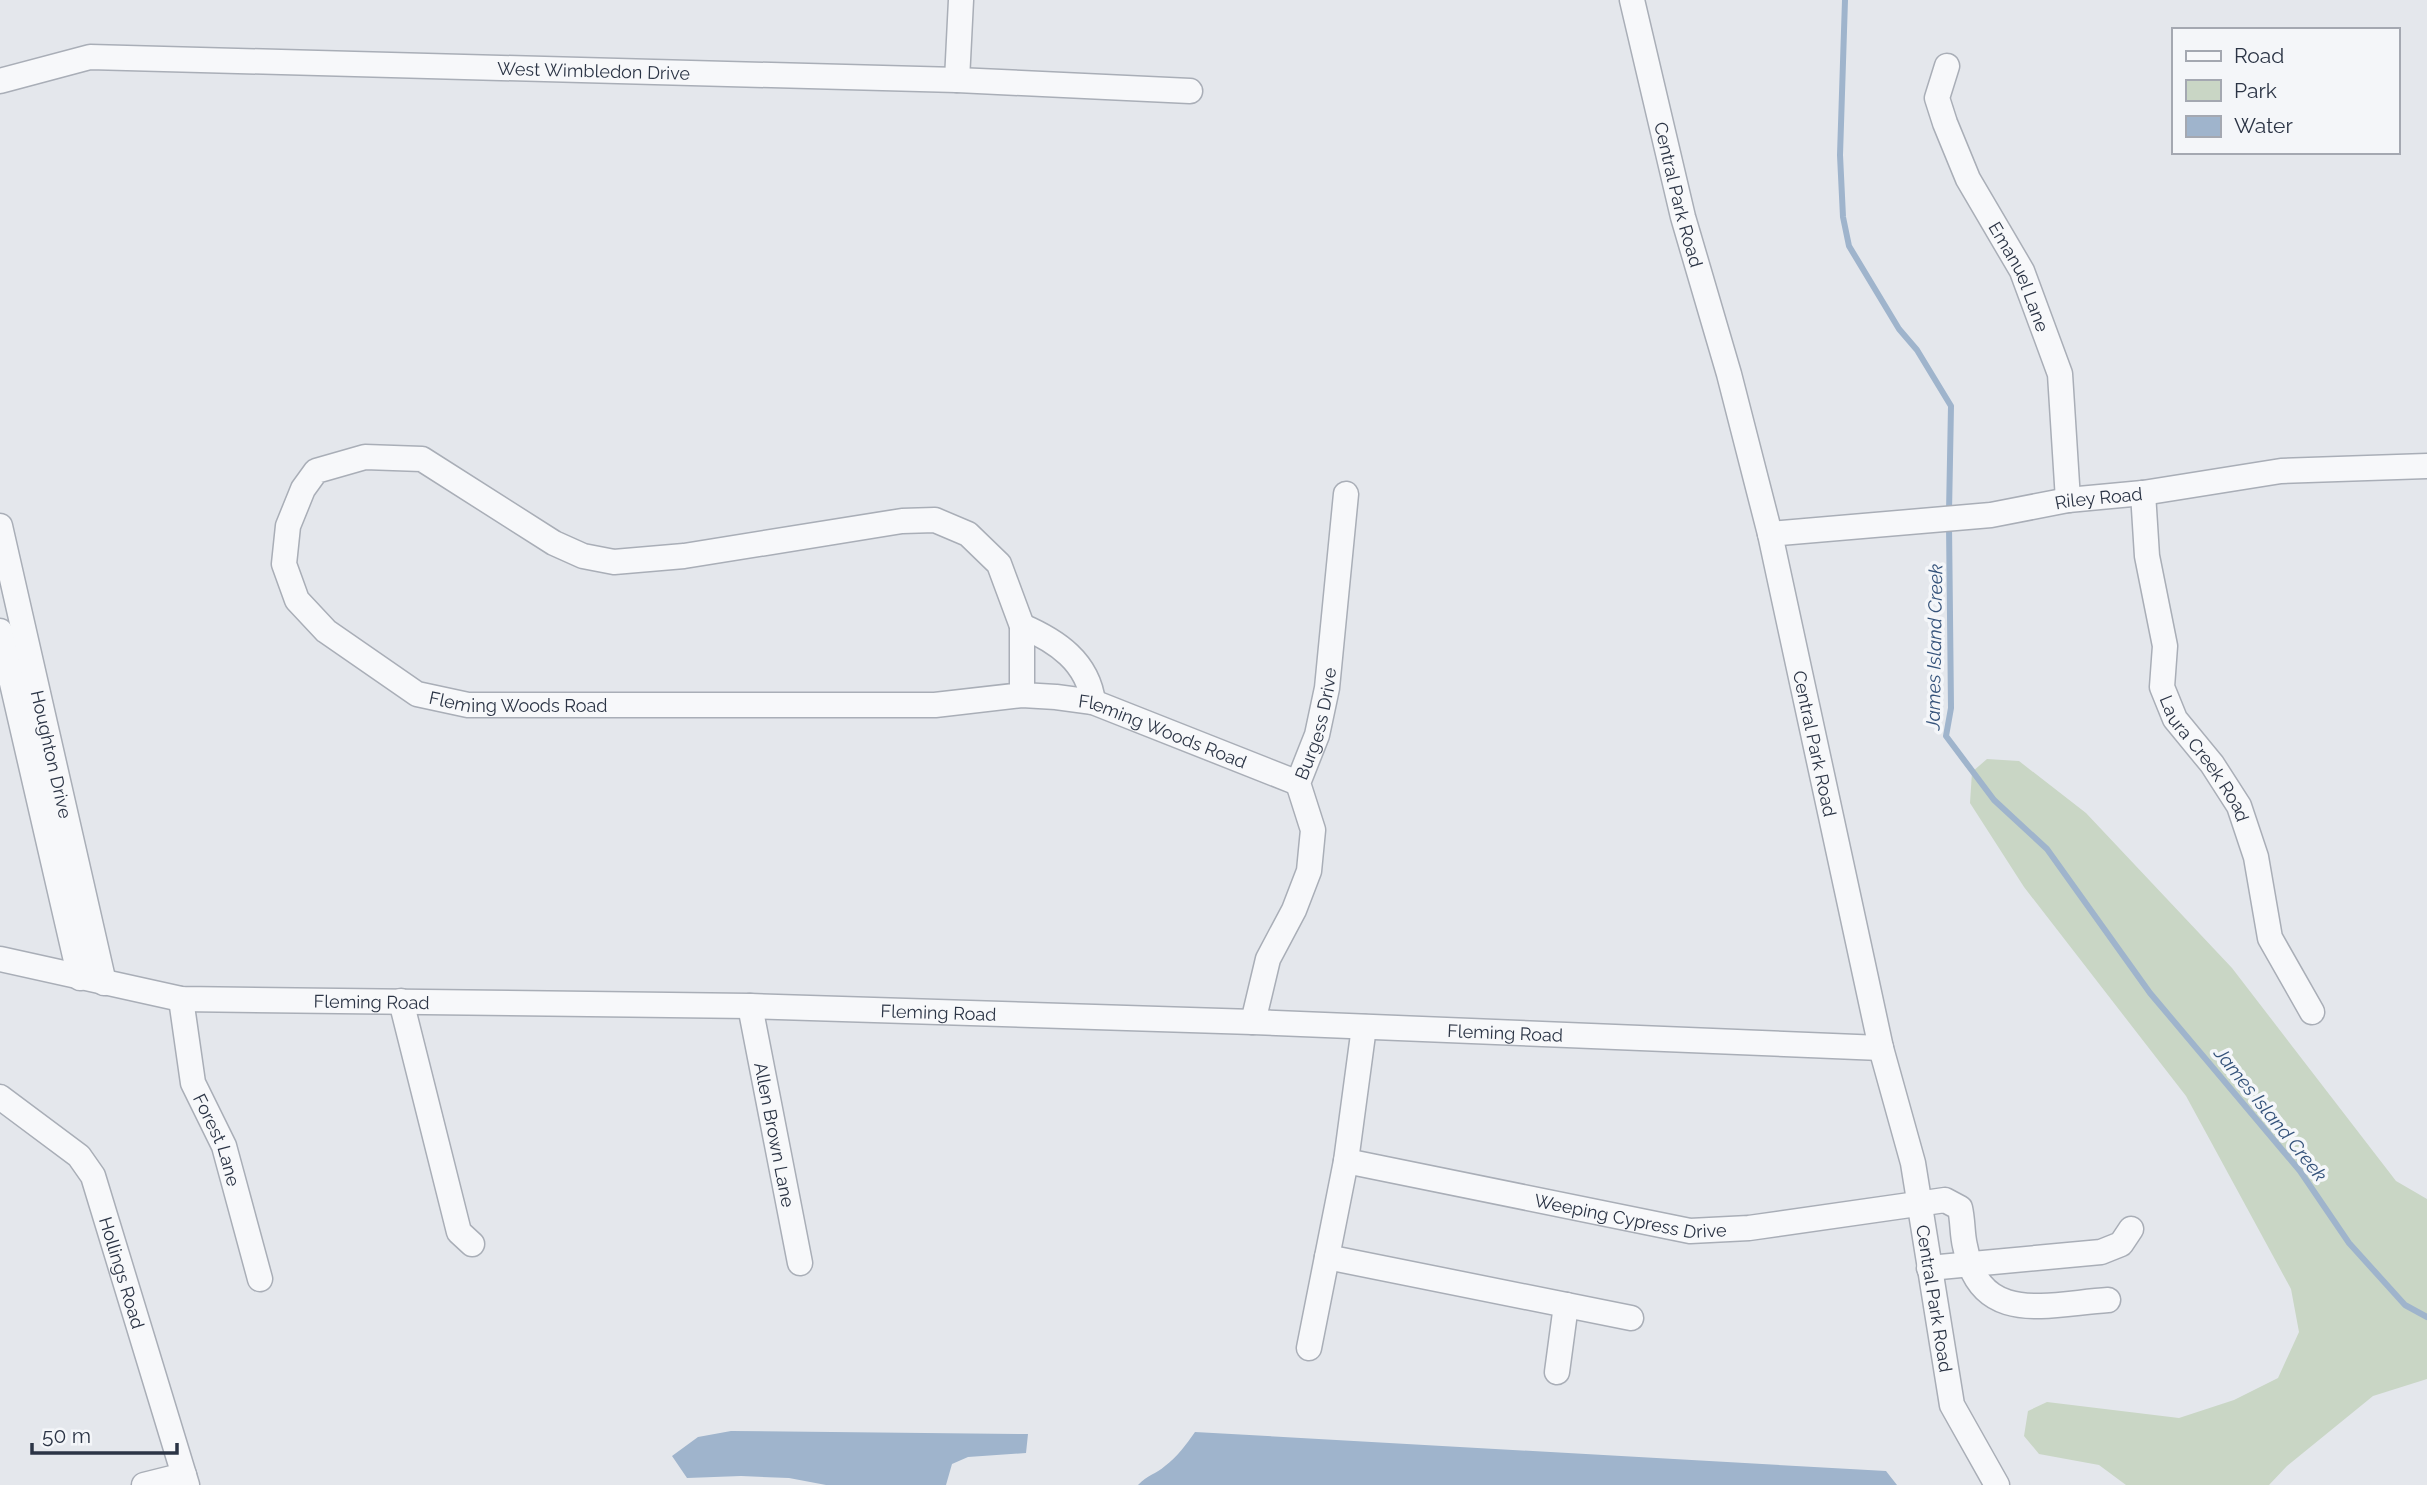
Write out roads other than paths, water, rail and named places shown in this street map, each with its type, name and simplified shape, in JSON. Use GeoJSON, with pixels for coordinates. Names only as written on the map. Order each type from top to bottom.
{"type":"FeatureCollection","features":[{"type":"Feature","properties":{"kind":"street"},"geometry":{"type":"LineString","coordinates":[[957,80],[961,0]]}},
{"type":"Feature","properties":{"kind":"street","name":"Central Park Road"},"geometry":{"type":"LineString","coordinates":[[1632,0],[1682,217],[1729,374],[1770,534],[1881,1048],[1913,1163],[1952,1405],[1997,1485]]}},
{"type":"Feature","properties":{"kind":"street","name":"West Wimbledon Drive"},"geometry":{"type":"LineString","coordinates":[[0,81],[90,57],[957,80],[1190,91]]}},
{"type":"Feature","properties":{"kind":"street","name":"Emanuel Lane"},"geometry":{"type":"LineString","coordinates":[[1947,66],[1937,98],[1945,123],[1968,179],[2022,271],[2060,374],[2068,500]]}},
{"type":"Feature","properties":{"kind":"street","name":"Fleming Woods Road"},"geometry":{"type":"LineString","coordinates":[[1022,695],[1022,626],[999,564],[968,534],[935,520],[902,521],[684,556],[614,562],[583,556],[554,543],[422,459],[365,457],[316,471],[303,489],[288,526],[284,564],[297,600],[326,631],[417,694],[468,705],[935,705],[1022,695],[1093,702],[1298,783]]}},
{"type":"Feature","properties":{"kind":"street","name":"Riley Road"},"geometry":{"type":"LineString","coordinates":[[1770,534],[1990,515],[2068,500],[2143,493],[2281,471],[2427,466]]}},
{"type":"Feature","properties":{"kind":"street","name":"Laura Creek Road"},"geometry":{"type":"LineString","coordinates":[[2143,493],[2147,556],[2165,646],[2162,687],[2175,719],[2212,764],[2239,806],[2256,857],[2270,938],[2312,1012]]}},
{"type":"Feature","properties":{"kind":"street","name":"Burgess Drive"},"geometry":{"type":"LineString","coordinates":[[1253,1022],[1268,959],[1294,910],[1309,871],[1313,830],[1298,783],[1317,735],[1327,688],[1346,494]]}},
{"type":"Feature","properties":{"kind":"street","name":"Houghton Drive"},"geometry":{"type":"LineString","coordinates":[[0,526],[22,674],[92,981]]}},
{"type":"Feature","properties":{"kind":"street"},"geometry":{"type":"LineString","coordinates":[[1022,626],[1052,639],[1074,659],[1091,683],[1093,702]]}},
{"type":"Feature","properties":{"kind":"street","name":"Houghton Drive"},"geometry":{"type":"LineString","coordinates":[[0,631],[22,674]]}},
{"type":"Feature","properties":{"kind":"street","name":"Fleming Road"},"geometry":{"type":"LineString","coordinates":[[0,959],[181,999],[750,1006],[1253,1022],[1881,1048]]}},
{"type":"Feature","properties":{"kind":"street","name":"Forest Lane"},"geometry":{"type":"LineString","coordinates":[[181,999],[193,1083],[224,1146],[260,1279]]}},
{"type":"Feature","properties":{"kind":"street"},"geometry":{"type":"LineString","coordinates":[[401,1001],[459,1232],[472,1244]]}},
{"type":"Feature","properties":{"kind":"street","name":"Allen Brown Lane"},"geometry":{"type":"LineString","coordinates":[[750,1006],[800,1263]]}},
{"type":"Feature","properties":{"kind":"street"},"geometry":{"type":"LineString","coordinates":[[1309,1348],[1346,1161],[1364,1027]]}},
{"type":"Feature","properties":{"kind":"street","name":"Hollings Road"},"geometry":{"type":"LineString","coordinates":[[0,1097],[79,1156],[93,1176],[186,1480]]}},
{"type":"Feature","properties":{"kind":"street","name":"Weeping Cypress Drive"},"geometry":{"type":"LineString","coordinates":[[1346,1161],[1690,1231],[1749,1228],[1945,1200],[1960,1208],[1970,1264]]}},
{"type":"Feature","properties":{"kind":"street"},"geometry":{"type":"LineString","coordinates":[[1929,1268],[2101,1252],[2121,1244],[2131,1229]]}},
{"type":"Feature","properties":{"kind":"street"},"geometry":{"type":"LineString","coordinates":[[1327,1257],[1631,1318]]}},
{"type":"Feature","properties":{"kind":"street"},"geometry":{"type":"LineString","coordinates":[[1970,1264],[1980,1286],[1997,1300],[2017,1306],[2108,1300]]}},
{"type":"Feature","properties":{"kind":"street"},"geometry":{"type":"LineString","coordinates":[[1557,1373],[1566,1305]]}},
{"type":"Feature","properties":{"kind":"street"},"geometry":{"type":"LineString","coordinates":[[144,1485],[186,1480]]}},
{"type":"Feature","properties":{"kind":"water"},"geometry":{"type":"Polygon","coordinates":[[[731,1431],[1028,1434],[1026,1453],[968,1457],[952,1464],[946,1485],[826,1485],[789,1478],[741,1476],[687,1478],[672,1456],[698,1437],[731,1431]]]}},
{"type":"Feature","properties":{"kind":"water"},"geometry":{"type":"Polygon","coordinates":[[[1195,1432],[1886,1471],[1897,1485],[1138,1485],[1173,1459],[1195,1432]]]}},
{"type":"Feature","properties":{"kind":"waterway","name":"James Island Creek"},"geometry":{"type":"LineString","coordinates":[[1845,0],[1840,155],[1843,217],[1849,246],[1899,329],[1917,350],[1951,406],[1949,513]]}},
{"type":"Feature","properties":{"kind":"waterway","name":"James Island Creek"},"geometry":{"type":"LineString","coordinates":[[1949,524],[1951,708],[1946,736],[1994,800],[2047,849],[2150,993],[2300,1171],[2349,1243],[2405,1305],[2427,1317]]}}]}
